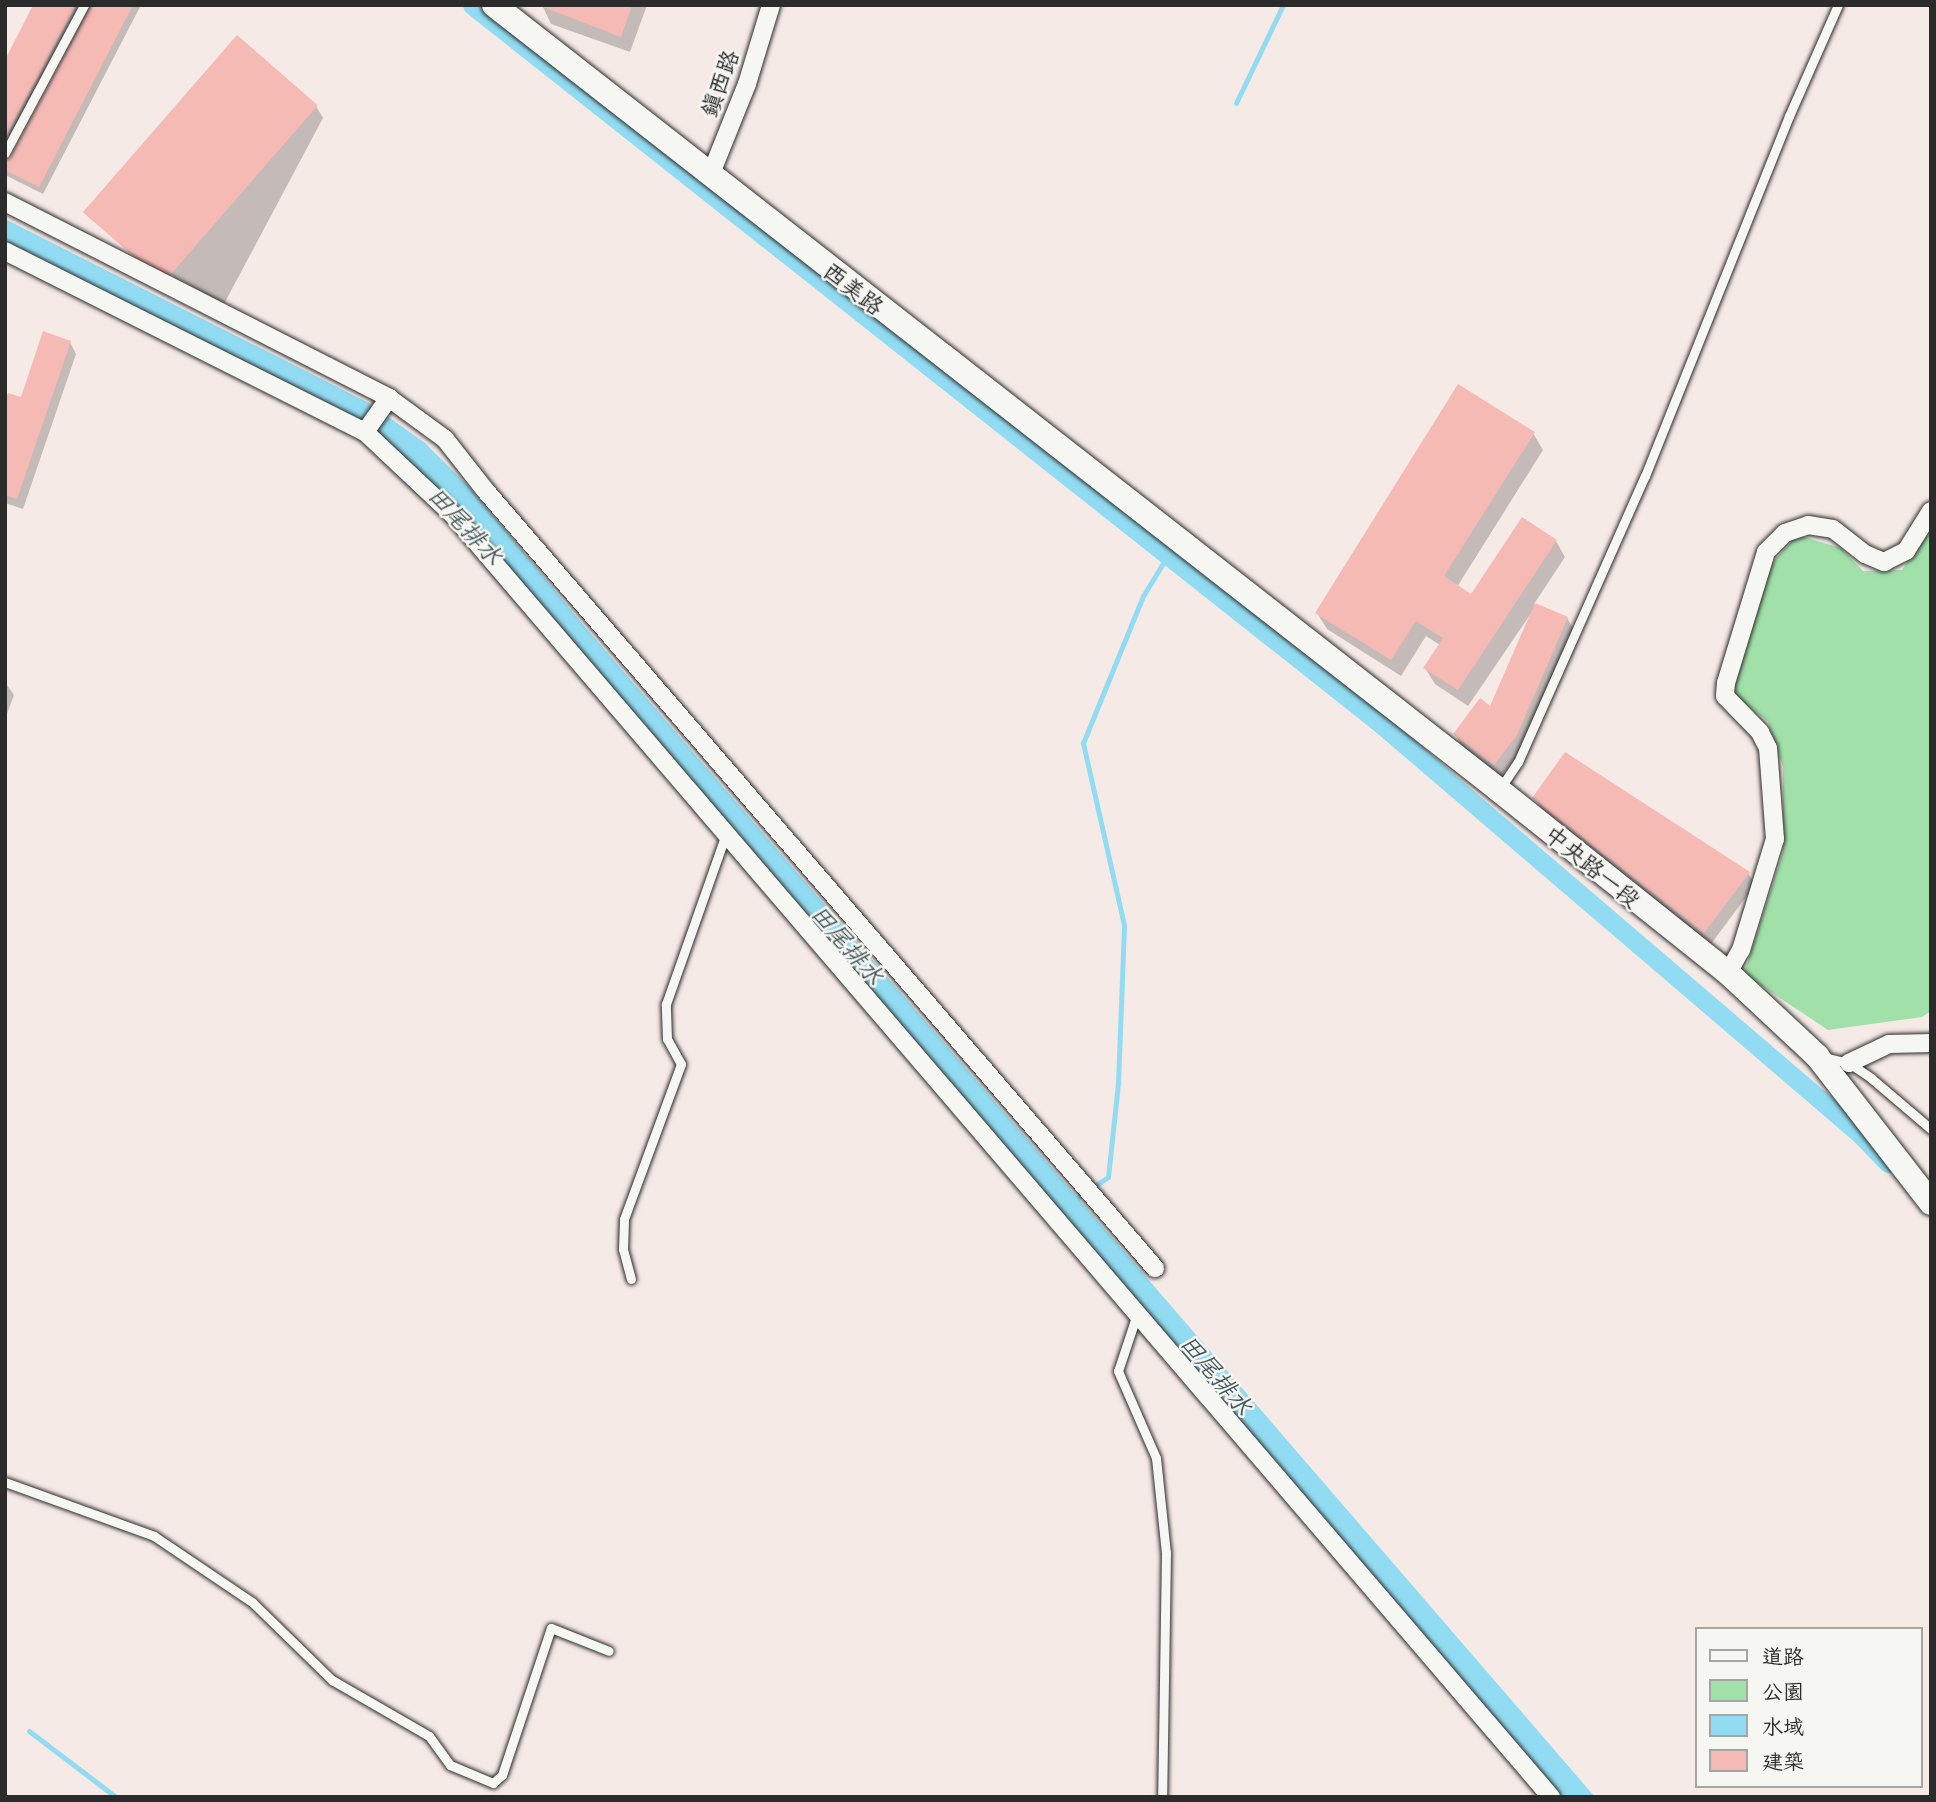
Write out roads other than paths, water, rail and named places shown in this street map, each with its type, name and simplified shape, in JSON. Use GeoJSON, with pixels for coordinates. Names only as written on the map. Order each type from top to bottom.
{"type":"FeatureCollection","features":[{"type":"Feature","properties":{"kind":"street","name":"西美路"},"geometry":{"type":"LineString","coordinates":[[494,5],[1216,569]]}},
{"type":"Feature","properties":{"kind":"street","name":"鎮西路"},"geometry":{"type":"LineString","coordinates":[[710,176],[747,84],[771,5]]}},
{"type":"Feature","properties":{"kind":"street"},"geometry":{"type":"LineString","coordinates":[[5,202],[389,398],[444,439],[1155,1268]]}},
{"type":"Feature","properties":{"kind":"street"},"geometry":{"type":"LineString","coordinates":[[5,251],[365,432],[453,516],[1551,1797]]}},
{"type":"Feature","properties":{"kind":"street"},"geometry":{"type":"LineString","coordinates":[[365,432],[389,398]]}},
{"type":"Feature","properties":{"kind":"street"},"geometry":{"type":"LineString","coordinates":[[1728,973],[1741,950],[1775,839],[1768,748],[1760,733],[1726,696],[1726,683],[1766,552],[1785,533],[1808,524],[1833,529],[1866,554],[1884,562],[1906,551],[1931,511]]}},
{"type":"Feature","properties":{"kind":"street","name":"中央路一段"},"geometry":{"type":"LineString","coordinates":[[1216,569],[1728,973],[1817,1056],[1931,1203]]}},
{"type":"Feature","properties":{"kind":"street"},"geometry":{"type":"LineString","coordinates":[[1849,1063],[1889,1044],[1931,1043]]}},
{"type":"Feature","properties":{"kind":"lane"},"geometry":{"type":"LineString","coordinates":[[5,153],[84,5]]}},
{"type":"Feature","properties":{"kind":"lane"},"geometry":{"type":"LineString","coordinates":[[1499,790],[1518,762],[1644,476],[1789,116],[1839,5]]}},
{"type":"Feature","properties":{"kind":"lane"},"geometry":{"type":"LineString","coordinates":[[631,1279],[624,1249],[624,1219],[681,1065],[667,1039],[666,1004],[726,834]]}},
{"type":"Feature","properties":{"kind":"lane"},"geometry":{"type":"LineString","coordinates":[[1817,1056],[1849,1063],[1931,1129]]}},
{"type":"Feature","properties":{"kind":"lane"},"geometry":{"type":"LineString","coordinates":[[1137,1314],[1118,1371],[1156,1458],[1166,1553],[1162,1797]]}},
{"type":"Feature","properties":{"kind":"lane"},"geometry":{"type":"LineString","coordinates":[[5,1482],[154,1536],[252,1602],[332,1680],[429,1736],[450,1765],[493,1783],[502,1775],[551,1628],[609,1651]]}},
{"type":"Feature","properties":{"kind":"water"},"geometry":{"type":"Polygon","coordinates":[[[5,219],[369,403],[425,443],[471,489],[585,627],[1595,1797],[1560,1797],[1051,1208],[853,968],[450,499],[384,435],[5,243],[5,219]]]}},
{"type":"Feature","properties":{"kind":"waterway"},"geometry":{"type":"LineString","coordinates":[[472,5],[1381,724],[1859,1133],[1888,1163]]}},
{"type":"Feature","properties":{"kind":"waterway"},"geometry":{"type":"LineString","coordinates":[[1236,103],[1283,5]]}},
{"type":"Feature","properties":{"kind":"waterway","name":"田尾排水"},"geometry":{"type":"LineString","coordinates":[[344,411],[379,432],[425,480]]}},
{"type":"Feature","properties":{"kind":"waterway"},"geometry":{"type":"LineString","coordinates":[[1074,1200],[1108,1177],[1118,1083],[1124,925],[1083,743],[1143,596],[1168,555]]}},
{"type":"Feature","properties":{"kind":"waterway"},"geometry":{"type":"LineString","coordinates":[[29,1731],[116,1797]]}}]}
